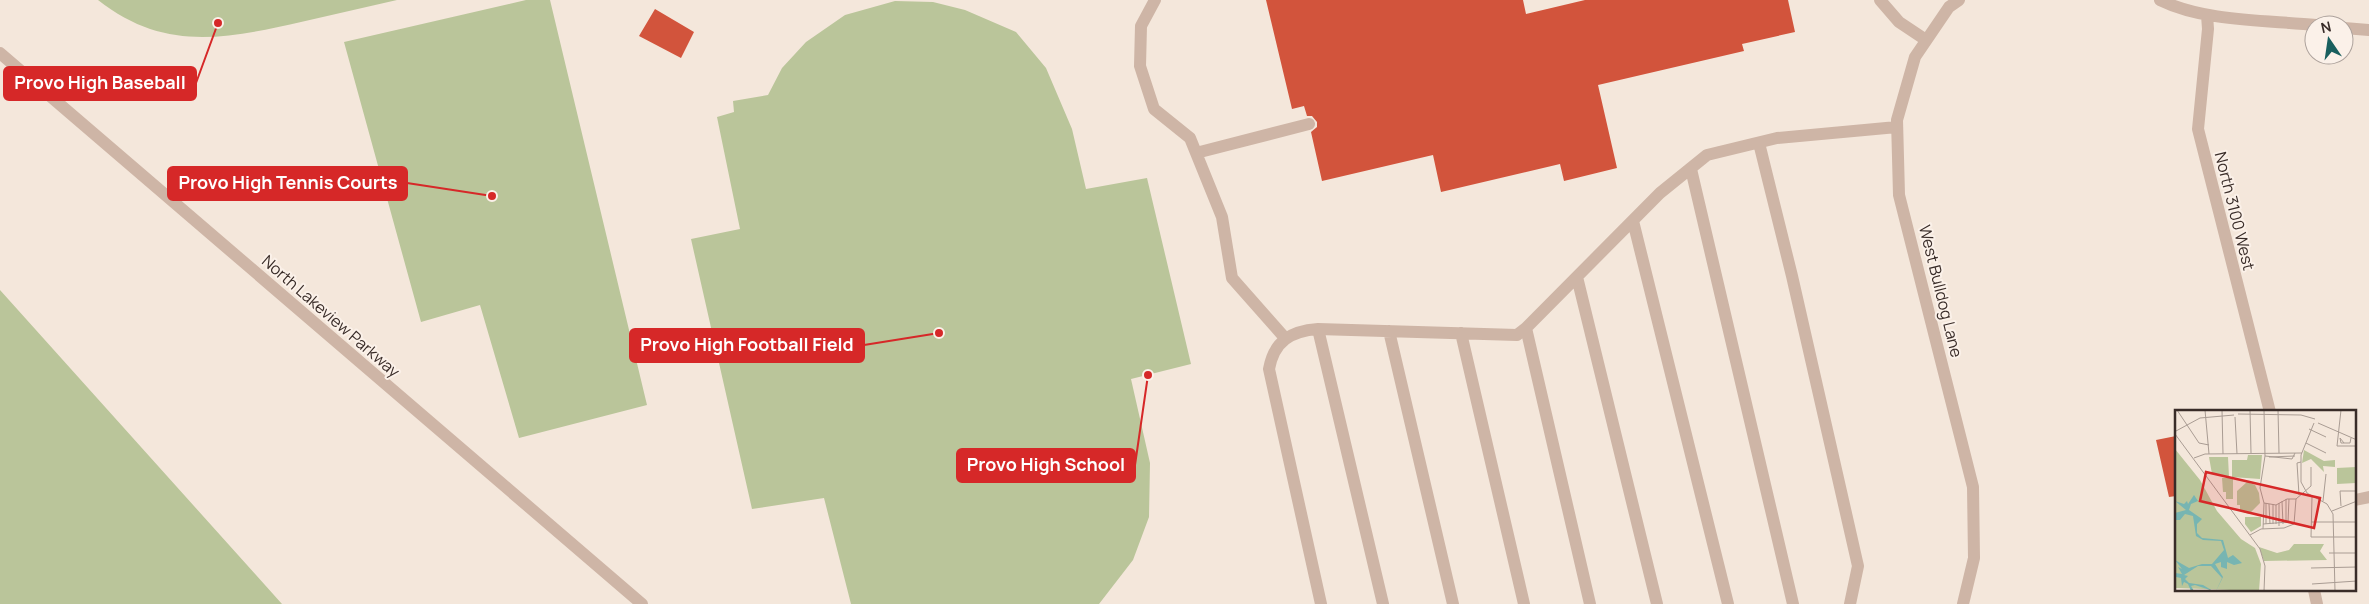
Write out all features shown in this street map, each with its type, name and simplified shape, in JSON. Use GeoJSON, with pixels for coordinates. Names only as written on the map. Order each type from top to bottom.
{"type":"FeatureCollection","features":[{"type":"Feature","properties":{"kind":"street"},"geometry":{"type":"LineString","coordinates":[[1154,0],[1140,26],[1140,66],[1154,109],[1190,138],[1222,217],[1232,278],[1285,338]]}},
{"type":"Feature","properties":{"kind":"street"},"geometry":{"type":"LineString","coordinates":[[1880,0],[1900,22],[1926,40]]}},
{"type":"Feature","properties":{"kind":"street","name":"West Bulldog Lane"},"geometry":{"type":"LineString","coordinates":[[1958,0],[1949,7],[1915,57],[1897,120],[1897,127],[1899,194],[1973,487],[1974,558],[1963,604]]}},
{"type":"Feature","properties":{"kind":"street"},"geometry":{"type":"LineString","coordinates":[[2160,0],[2176,8],[2207,15],[2304,24]]}},
{"type":"Feature","properties":{"kind":"street","name":"North 3100 West"},"geometry":{"type":"LineString","coordinates":[[2207,15],[2208,29],[2198,129],[2269,410]]}},
{"type":"Feature","properties":{"kind":"street"},"geometry":{"type":"LineString","coordinates":[[2354,29],[2369,30]]}},
{"type":"Feature","properties":{"kind":"street","name":"North Lakeview Parkway"},"geometry":{"type":"LineString","coordinates":[[0,53],[642,604]]}},
{"type":"Feature","properties":{"kind":"street"},"geometry":{"type":"LineString","coordinates":[[1196,153],[1309,124]]}},
{"type":"Feature","properties":{"kind":"street"},"geometry":{"type":"LineString","coordinates":[[1320,604],[1269,369],[1272,354],[1285,338],[1302,330],[1517,335],[1660,193],[1707,155],[1776,138],[1897,127]]}},
{"type":"Feature","properties":{"kind":"street"},"geometry":{"type":"LineString","coordinates":[[1759,143],[1792,276],[1858,566],[1850,604]]}},
{"type":"Feature","properties":{"kind":"street"},"geometry":{"type":"LineString","coordinates":[[1691,169],[1792,604]]}},
{"type":"Feature","properties":{"kind":"street"},"geometry":{"type":"LineString","coordinates":[[1633,220],[1728,604]]}},
{"type":"Feature","properties":{"kind":"street"},"geometry":{"type":"LineString","coordinates":[[1577,277],[1657,604]]}},
{"type":"Feature","properties":{"kind":"street"},"geometry":{"type":"LineString","coordinates":[[1526,328],[1590,604]]}},
{"type":"Feature","properties":{"kind":"street"},"geometry":{"type":"LineString","coordinates":[[1318,330],[1383,604]]}},
{"type":"Feature","properties":{"kind":"street"},"geometry":{"type":"LineString","coordinates":[[1389,332],[1453,604]]}},
{"type":"Feature","properties":{"kind":"street"},"geometry":{"type":"LineString","coordinates":[[1461,333],[1524,604]]}},
{"type":"Feature","properties":{"kind":"street"},"geometry":{"type":"LineString","coordinates":[[2356,500],[2369,497]]}},
{"type":"Feature","properties":{"kind":"green space"},"geometry":{"type":"Polygon","coordinates":[[[98,0],[397,0],[246,33],[196,37],[171,34],[147,28],[123,17],[98,0]]]}},
{"type":"Feature","properties":{"kind":"green space"},"geometry":{"type":"Polygon","coordinates":[[[526,0],[550,0],[647,405],[519,438],[480,305],[421,322],[344,42],[526,0]]]}},
{"type":"Feature","properties":{"kind":"green space"},"geometry":{"type":"Polygon","coordinates":[[[895,1],[933,2],[965,10],[1016,32],[1046,68],[1072,129],[1086,189],[1147,178],[1191,364],[1131,379],[1150,463],[1149,517],[1133,560],[1099,604],[851,604],[824,498],[752,509],[691,239],[740,229],[717,117],[734,112],[733,101],[768,95],[782,68],[806,42],[845,15],[895,1]]]}},
{"type":"Feature","properties":{"kind":"green space"},"geometry":{"type":"Polygon","coordinates":[[[0,290],[282,604],[0,604],[0,290]]]}},
{"type":"Feature","properties":{"kind":"building"},"geometry":{"type":"Polygon","coordinates":[[[1266,0],[1523,0],[1526,14],[1585,0],[1788,0],[1795,32],[1742,44],[1744,51],[1598,85],[1617,168],[1564,181],[1560,164],[1441,192],[1433,155],[1322,181],[1311,132],[1317,127],[1317,122],[1312,116],[1307,116],[1304,106],[1292,109],[1266,0]]]}},
{"type":"Feature","properties":{"kind":"building"},"geometry":{"type":"Polygon","coordinates":[[[655,9],[694,32],[681,58],[639,36],[655,9]]]}},
{"type":"Feature","properties":{"kind":"building"},"geometry":{"type":"Polygon","coordinates":[[[2175,436],[2175,496],[2169,497],[2156,440],[2175,436]]]}},
{"type":"Feature","properties":{"kind":"place","name":"Provo High Baseball"},"geometry":{"type":"Point","coordinates":[218,23]}},
{"type":"Feature","properties":{"kind":"place","name":"Provo High Tennis Courts"},"geometry":{"type":"Point","coordinates":[492,196]}},
{"type":"Feature","properties":{"kind":"place","name":"Provo High Football Field"},"geometry":{"type":"Point","coordinates":[939,333]}},
{"type":"Feature","properties":{"kind":"place","name":"Provo High School"},"geometry":{"type":"Point","coordinates":[1148,375]}}]}
